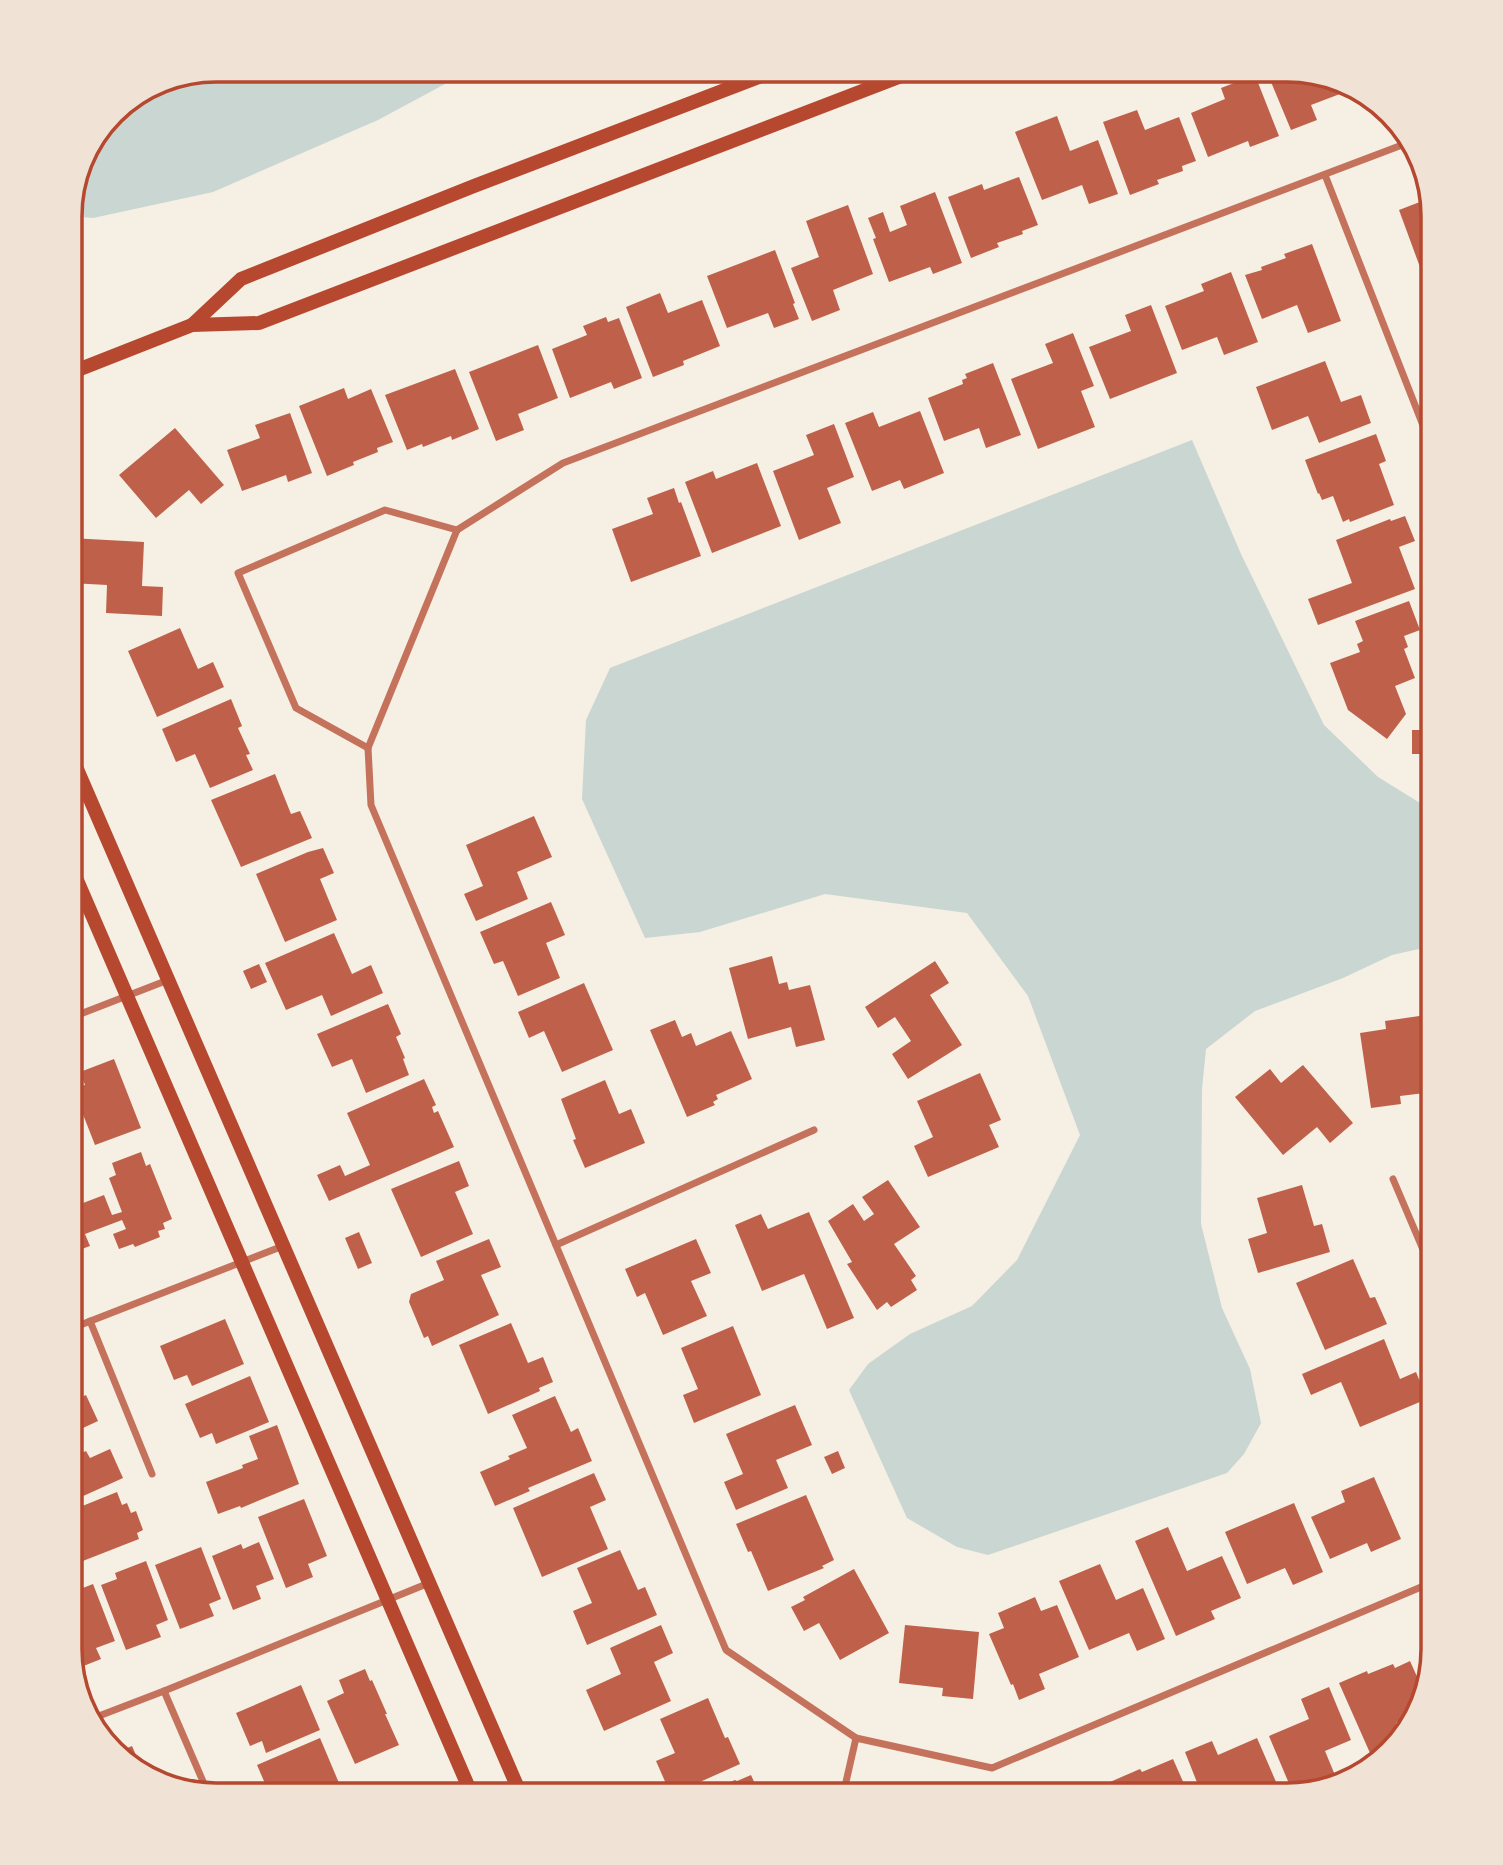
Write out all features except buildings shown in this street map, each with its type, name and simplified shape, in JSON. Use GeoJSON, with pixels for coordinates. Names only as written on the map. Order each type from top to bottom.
{"type":"FeatureCollection","features":[{"type":"Feature","properties":{"kind":"main road"},"geometry":{"type":"LineString","coordinates":[[192,326],[241,279],[743,83]]}},
{"type":"Feature","properties":{"kind":"main road"},"geometry":{"type":"LineString","coordinates":[[83,368],[192,326],[258,323],[883,83]]}},
{"type":"Feature","properties":{"kind":"main road"},"geometry":{"type":"LineString","coordinates":[[83,781],[516,1783]]}},
{"type":"Feature","properties":{"kind":"main road"},"geometry":{"type":"LineString","coordinates":[[83,893],[467,1783]]}},
{"type":"Feature","properties":{"kind":"street"},"geometry":{"type":"LineString","coordinates":[[1400,146],[563,463],[457,530],[368,748],[371,805],[726,1650],[856,1738],[992,1768],[1421,1587]]}},
{"type":"Feature","properties":{"kind":"street"},"geometry":{"type":"LineString","coordinates":[[1325,175],[1421,420]]}},
{"type":"Feature","properties":{"kind":"street"},"geometry":{"type":"LineString","coordinates":[[368,748],[296,708],[238,573],[385,510],[457,530]]}},
{"type":"Feature","properties":{"kind":"street"},"geometry":{"type":"LineString","coordinates":[[82,1013],[169,980]]}},
{"type":"Feature","properties":{"kind":"street"},"geometry":{"type":"LineString","coordinates":[[556,1245],[814,1130]]}},
{"type":"Feature","properties":{"kind":"street"},"geometry":{"type":"LineString","coordinates":[[1393,1180],[1421,1245]]}},
{"type":"Feature","properties":{"kind":"street"},"geometry":{"type":"LineString","coordinates":[[82,1324],[283,1245]]}},
{"type":"Feature","properties":{"kind":"street"},"geometry":{"type":"LineString","coordinates":[[90,1321],[152,1474]]}},
{"type":"Feature","properties":{"kind":"street"},"geometry":{"type":"LineString","coordinates":[[100,1716],[429,1583]]}},
{"type":"Feature","properties":{"kind":"street"},"geometry":{"type":"LineString","coordinates":[[164,1691],[203,1782]]}},
{"type":"Feature","properties":{"kind":"street"},"geometry":{"type":"LineString","coordinates":[[846,1783],[856,1738]]}},
{"type":"Feature","properties":{"kind":"shaded area"},"geometry":{"type":"Polygon","coordinates":[[[207,83],[447,83],[378,120],[213,192],[93,218],[83,217],[83,207],[87,181],[100,149],[121,121],[149,100],[165,92],[207,83]]]}},
{"type":"Feature","properties":{"kind":"shaded area"},"geometry":{"type":"Polygon","coordinates":[[[1192,440],[1241,554],[1324,725],[1378,777],[1421,804],[1421,949],[1392,955],[1343,978],[1255,1011],[1206,1049],[1202,1089],[1201,1224],[1222,1308],[1250,1369],[1261,1423],[1244,1454],[1227,1473],[988,1555],[957,1547],[907,1518],[849,1390],[868,1364],[910,1334],[972,1306],[1017,1260],[1080,1135],[1028,996],[967,913],[825,894],[700,932],[645,938],[582,799],[586,720],[610,668],[1192,440]]]}}]}
